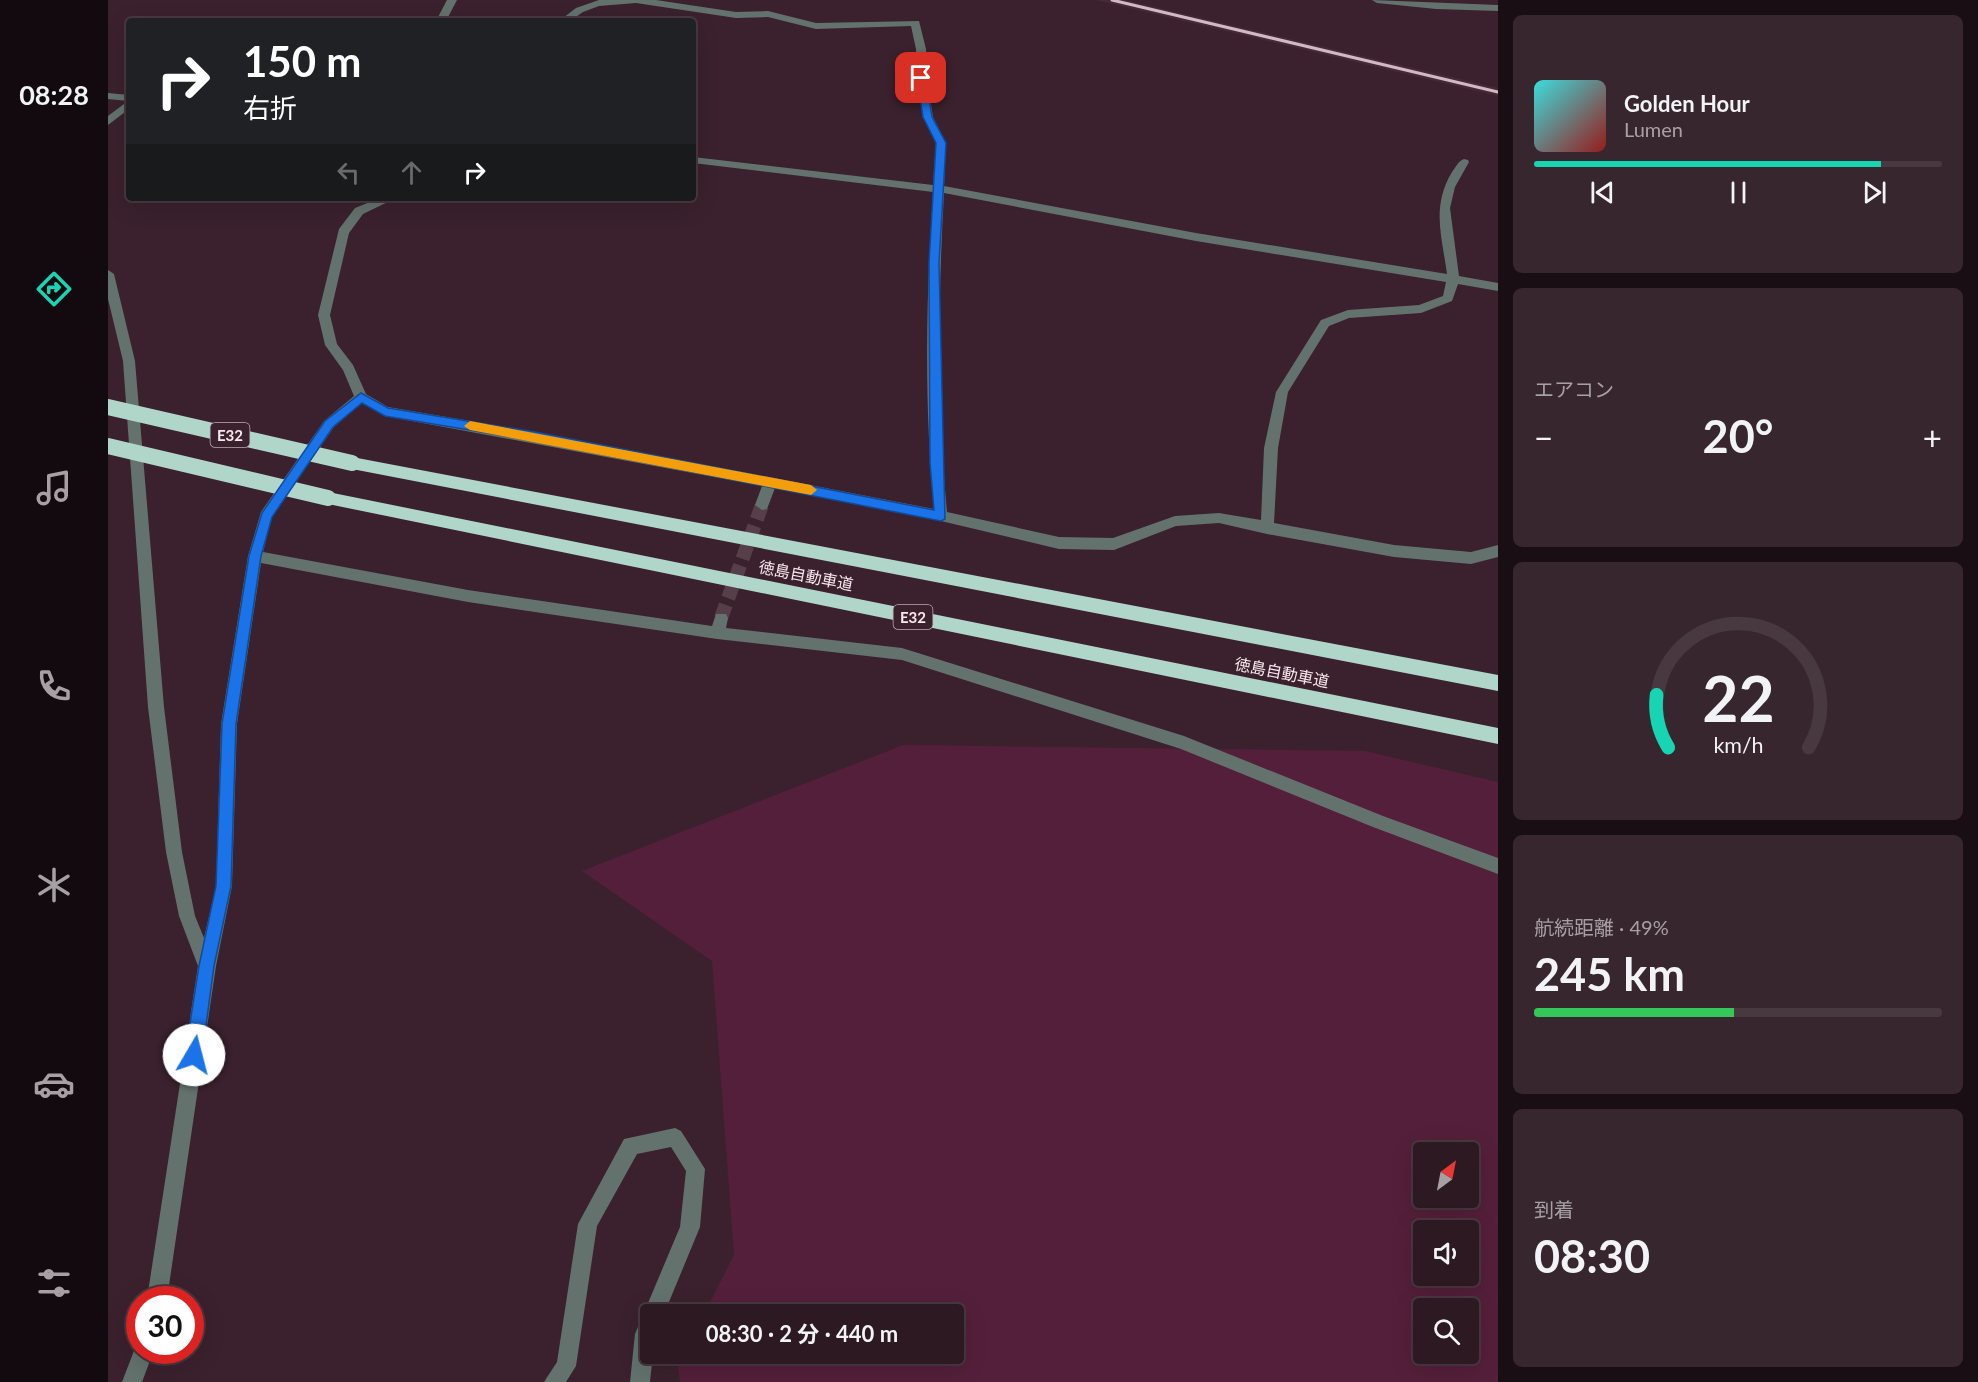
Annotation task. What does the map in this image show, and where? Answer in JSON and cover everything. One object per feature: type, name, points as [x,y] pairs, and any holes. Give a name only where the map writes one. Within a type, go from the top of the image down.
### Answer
[{"type":"highway","name":"徳島自動車道","points":[[108,407],[352,463],[1498,683]]},
{"type":"highway","name":"徳島自動車道","points":[[108,446],[328,498],[1498,736]]},
{"type":"street","points":[[443,18],[452,0]]},
{"type":"street","points":[[567,18],[575,10],[605,0],[636,0],[717,13],[768,14],[816,26],[915,23],[921,49],[921,78],[927,117],[941,143],[934,263],[936,463],[941,516]]},
{"type":"street","points":[[1377,0],[1436,6],[1498,8]]},
{"type":"street","points":[[108,96],[126,98]]},
{"type":"street","points":[[108,122],[126,107]]},
{"type":"street","points":[[696,160],[970,193],[1196,237],[1498,286]]},
{"type":"street","points":[[1267,529],[1271,448],[1282,392],[1325,323],[1348,314],[1421,309],[1448,297],[1453,279],[1444,208],[1449,187],[1464,162]]},
{"type":"street","points":[[383,201],[359,211],[343,232],[324,315],[331,345],[349,368],[361,397],[385,411],[770,482],[941,516],[1059,543],[1114,544],[1175,521],[1219,518],[1267,529],[1394,551],[1471,558],[1498,551]]},
{"type":"street","points":[[108,274],[129,361],[156,707],[174,852],[187,916],[207,966]]},
{"type":"street","points":[[159,1286],[207,966],[224,886],[229,724],[255,556],[266,516],[329,424],[361,397]]},
{"type":"street","points":[[762,505],[770,482]]},
{"type":"street","points":[[255,556],[468,596],[719,626],[902,654],[1184,743],[1379,822],[1498,866]]},
{"type":"street","points":[[554,1382],[566,1366],[588,1224],[631,1146],[675,1137],[696,1169],[690,1227],[658,1304]]},
{"type":"street","points":[[132,1382],[139,1364]]},
{"type":"street","points":[[640,1382],[642,1364]]},
{"type":"shaded area","points":[[1096,0],[1125,0],[1498,88],[1498,96]]},
{"type":"shaded area","points":[[903,745],[1365,751],[1498,782],[1498,1382],[680,1382],[680,1364],[964,1364],[964,1304],[709,1304],[734,1255],[712,961],[582,871]]},
{"type":"tunnel","points":[[721,618],[762,505]]},
{"type":"railway","points":[[1112,0],[1498,92]]},
{"type":"slow traffic","points":[[470,426],[811,490]]},
{"type":"route","points":[[194,1055],[207,966],[224,886],[229,724],[255,556],[266,516],[329,424],[361,397],[385,411],[535,437],[941,516],[936,463],[934,263],[941,143],[927,117],[921,78]]}]
